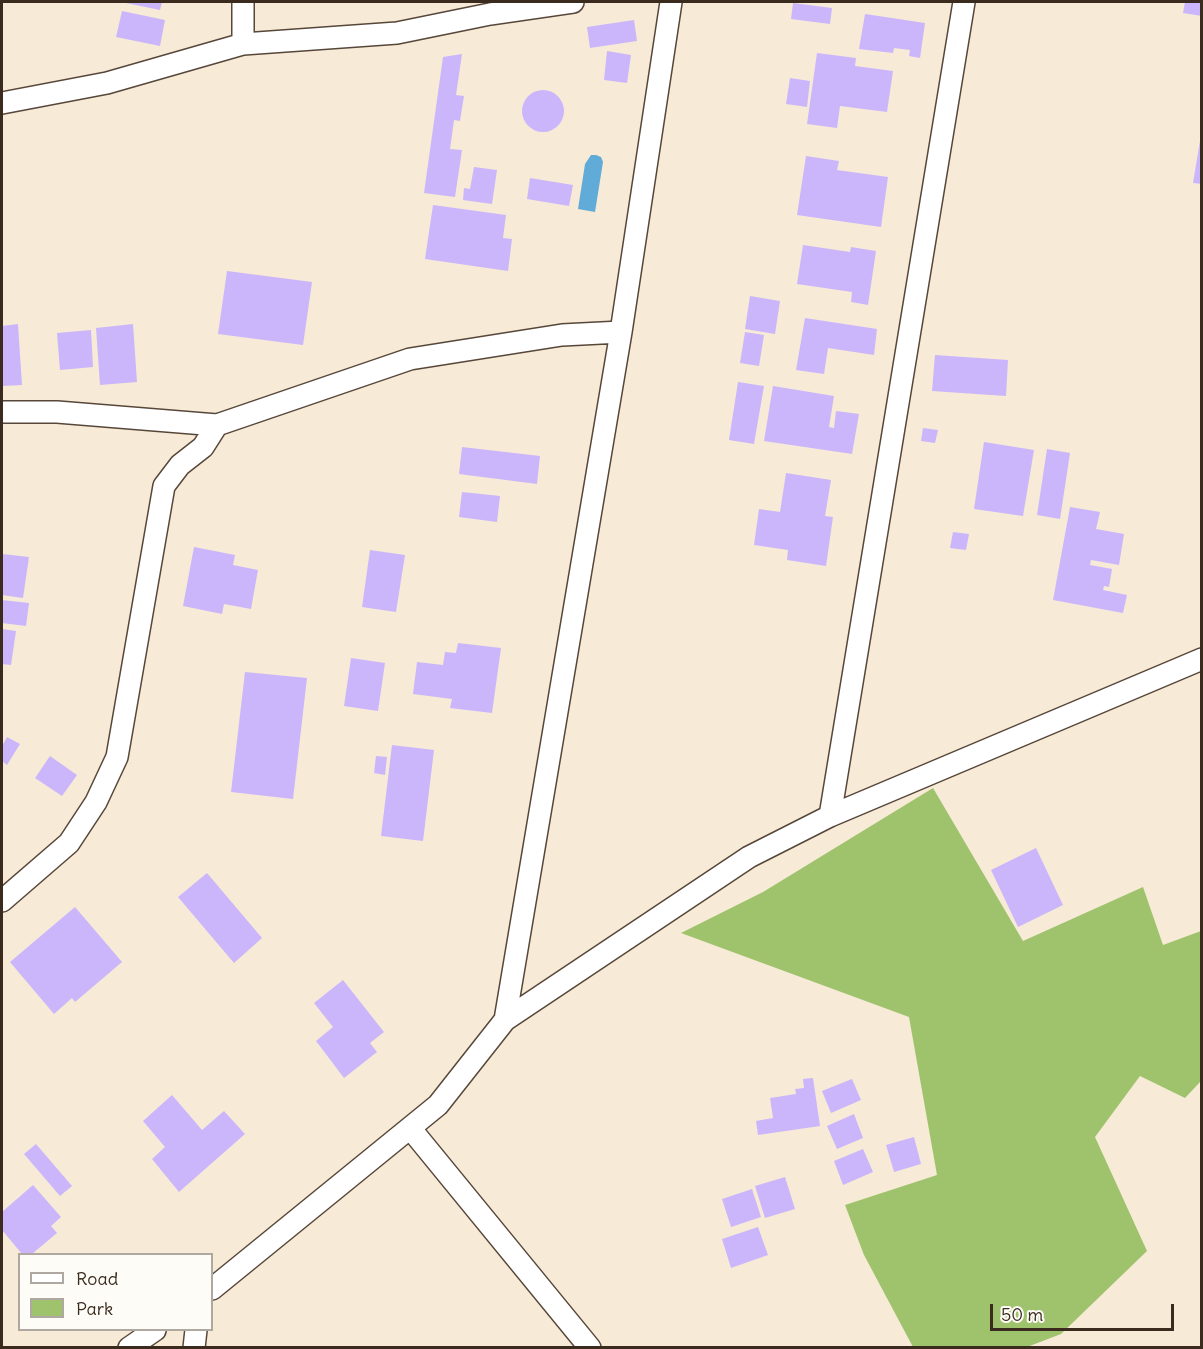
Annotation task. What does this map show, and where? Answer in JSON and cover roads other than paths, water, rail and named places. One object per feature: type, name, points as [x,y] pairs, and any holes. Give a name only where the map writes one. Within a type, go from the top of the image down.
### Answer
[{"type":"street","points":[[243,2],[243,44]]},
{"type":"street","points":[[2,103],[107,82],[243,44],[397,33],[490,14],[573,2]]},
{"type":"street","points":[[505,1020],[621,332],[671,2]]},
{"type":"street","points":[[830,816],[964,2]]},
{"type":"street","points":[[2,412],[57,412],[217,425],[410,359],[561,335],[621,332]]},
{"type":"street","points":[[2,901],[69,843],[96,802],[117,757],[164,486],[180,465],[203,447],[217,425]]},
{"type":"street","points":[[213,1288],[438,1105],[505,1020],[749,857],[830,816],[1202,659]]},
{"type":"street","points":[[410,1128],[590,1347]]},
{"type":"street","points":[[129,1347],[151,1331]]},
{"type":"street","points":[[194,1347],[196,1331]]},
{"type":"water","points":[[591,155],[601,157],[603,162],[595,212],[578,209],[585,164]]}]
